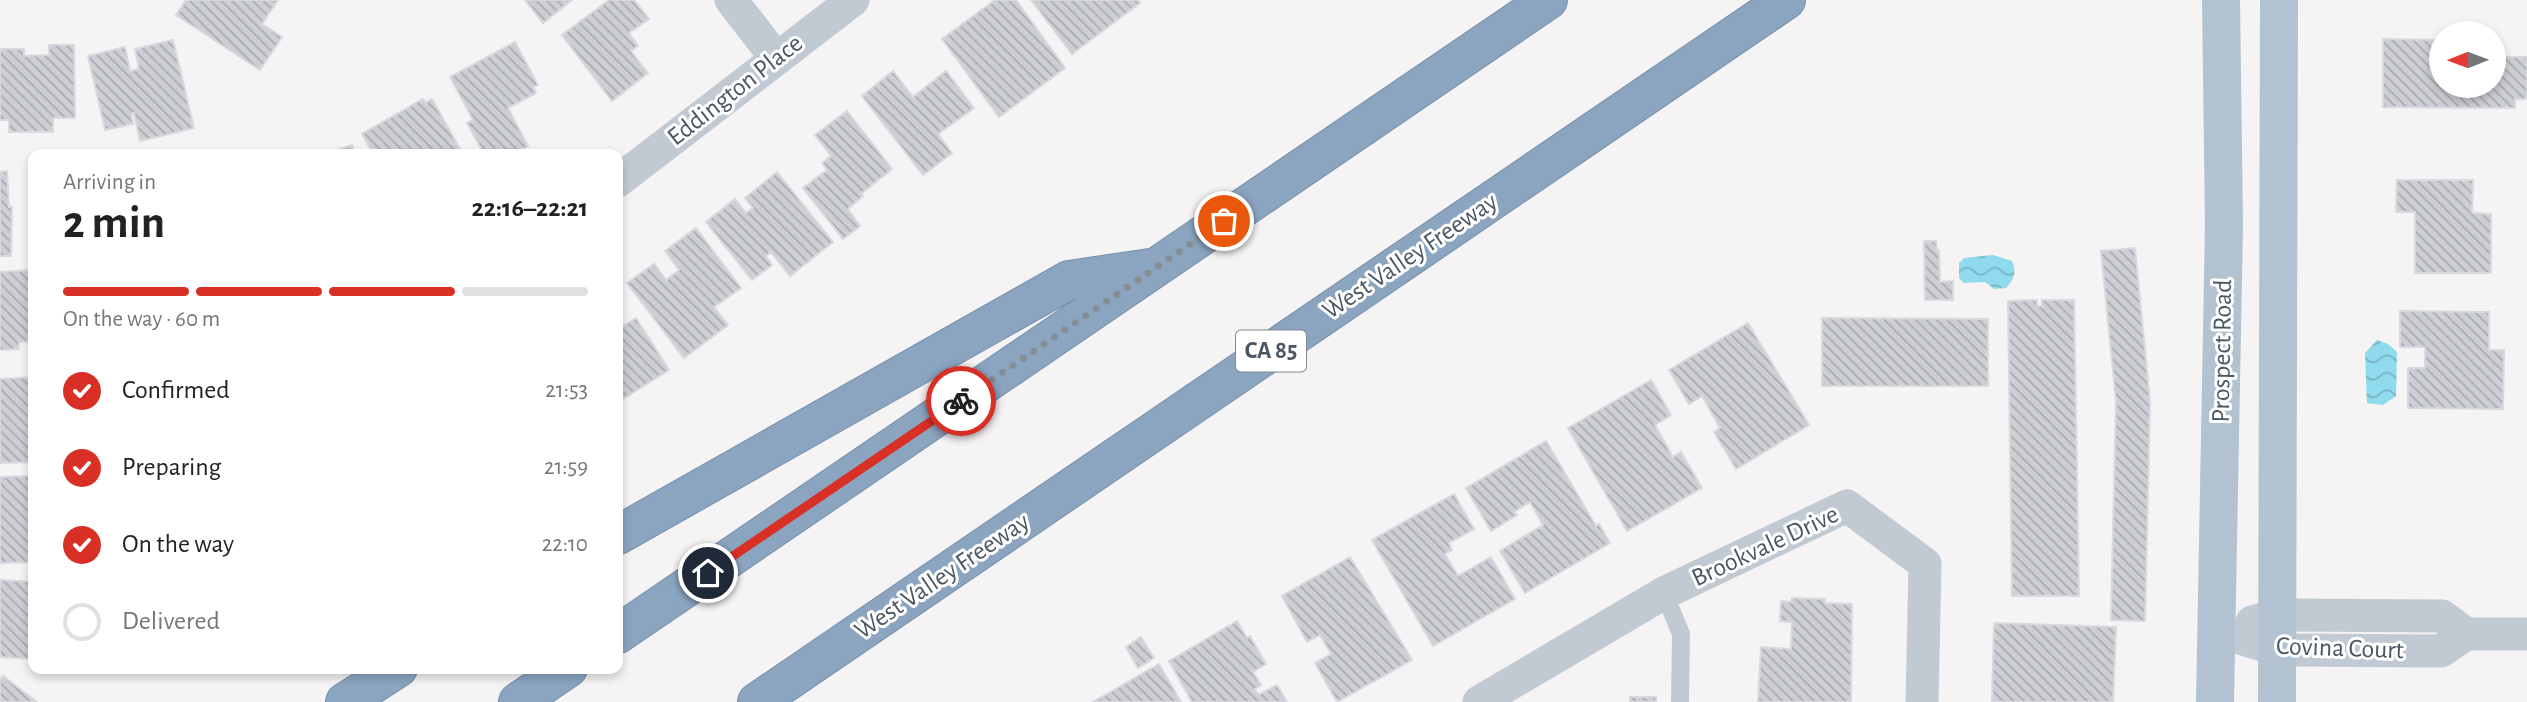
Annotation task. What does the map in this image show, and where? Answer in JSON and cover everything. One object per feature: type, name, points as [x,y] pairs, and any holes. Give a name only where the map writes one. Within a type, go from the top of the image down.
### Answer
[{"type":"highway","points":[[623,631],[1548,0]]},
{"type":"highway","name":"West Valley Freeway","points":[[757,702],[1786,0]]},
{"type":"highway","points":[[623,532],[1069,280],[1159,266]]},
{"type":"highway","points":[[345,702],[389,674]]},
{"type":"highway","points":[[518,702],[559,674]]},
{"type":"main road","name":"Prospect Road","points":[[2215,702],[2224,225],[2221,0]]},
{"type":"main road","points":[[2277,702],[2279,0]]},
{"type":"street","points":[[731,0],[776,58]]},
{"type":"street","name":"Eddington Place","points":[[623,177],[853,0]]},
{"type":"street","name":"Brookvale Drive","points":[[1479,702],[1664,593],[1847,506],[1925,564],[1922,702]]},
{"type":"street","name":"Covina Court","points":[[2217,631],[2278,633],[2441,651],[2466,635],[2527,634]]},
{"type":"lane","points":[[1664,593],[1681,634],[1680,702]]},
{"type":"water","points":[[1993,255],[2012,261],[2014,275],[2006,288],[1994,289],[1985,282],[1964,283],[1959,278],[1959,263],[1964,258]]},
{"type":"water","points":[[2377,340],[2388,344],[2397,352],[2396,396],[2383,405],[2367,403],[2365,353]]},
{"type":"building","points":[[186,0],[278,0],[262,24],[282,37],[260,70],[176,15]]},
{"type":"building","points":[[525,0],[572,0],[543,23]]},
{"type":"building","points":[[609,0],[634,0],[649,19],[629,33],[638,46],[631,51],[648,73],[612,101],[562,35]]},
{"type":"building","points":[[995,0],[1016,0],[1065,68],[999,117],[942,39]]},
{"type":"building","points":[[1031,0],[1138,0],[1140,3],[1072,54]]},
{"type":"building","points":[[2383,39],[2429,40],[2429,98],[2506,98],[2506,57],[2527,57],[2527,99],[2515,99],[2515,108],[2383,107]]},
{"type":"building","points":[[173,40],[194,128],[140,141],[134,113],[131,114],[133,124],[105,130],[88,56],[125,47],[130,71],[139,69],[135,49]]},
{"type":"building","points":[[515,42],[538,85],[533,87],[536,93],[508,108],[528,146],[523,149],[481,149],[467,123],[473,120],[450,77]]},
{"type":"building","points":[[49,45],[74,45],[75,118],[53,118],[53,132],[9,132],[9,120],[0,120],[0,49],[24,49],[24,56],[49,55]]},
{"type":"building","points":[[893,71],[913,97],[946,71],[974,108],[938,134],[952,153],[923,175],[862,96]]},
{"type":"building","points":[[423,99],[425,103],[432,99],[460,149],[370,149],[362,134]]},
{"type":"building","points":[[847,111],[892,169],[861,194],[863,196],[848,209],[860,226],[843,239],[803,188],[827,170],[822,163],[831,156],[815,135]]},
{"type":"building","points":[[7,171],[9,207],[12,207],[11,256],[0,256],[0,172]]},
{"type":"building","points":[[777,172],[833,242],[790,276],[771,252],[766,256],[772,265],[752,280],[706,222],[735,199],[746,213],[753,208],[745,198]]},
{"type":"building","points":[[2397,180],[2473,180],[2472,213],[2491,214],[2491,273],[2415,273],[2415,212],[2396,212]]},
{"type":"building","points":[[696,228],[741,288],[714,307],[728,325],[684,358],[627,283],[654,264],[666,280],[679,270],[665,251]]},
{"type":"building","points":[[1924,241],[1936,241],[1939,250],[1940,282],[1953,281],[1953,300],[1925,300]]},
{"type":"building","points":[[2135,248],[2150,401],[2145,621],[2111,620],[2116,402],[2101,251]]},
{"type":"building","points":[[28,270],[28,341],[19,342],[19,349],[0,350],[0,272]]},
{"type":"building","points":[[2037,300],[2037,306],[2042,306],[2042,300],[2074,300],[2079,596],[2012,596],[2008,301]]},
{"type":"building","points":[[2400,311],[2489,312],[2489,350],[2504,350],[2503,409],[2408,408],[2408,368],[2425,368],[2425,347],[2400,347]]},
{"type":"building","points":[[636,318],[669,370],[623,399],[623,326]]},
{"type":"building","points":[[1822,318],[1988,319],[1988,386],[1822,386]]},
{"type":"building","points":[[1748,323],[1809,425],[1736,469],[1714,432],[1720,428],[1702,396],[1689,404],[1669,370]]},
{"type":"building","points":[[28,377],[28,462],[0,463],[0,379]]},
{"type":"building","points":[[1651,380],[1671,415],[1655,425],[1673,457],[1681,452],[1702,488],[1627,531],[1568,428]]},
{"type":"building","points":[[1546,441],[1596,526],[1599,524],[1610,543],[1525,593],[1500,551],[1543,525],[1530,502],[1514,512],[1517,515],[1491,531],[1466,488]]},
{"type":"building","points":[[28,476],[28,562],[0,563],[0,477]]},
{"type":"building","points":[[1454,494],[1474,529],[1449,543],[1452,550],[1445,554],[1458,576],[1491,557],[1515,599],[1433,646],[1372,540]]},
{"type":"building","points":[[1350,557],[1412,660],[1337,702],[1315,663],[1331,654],[1320,635],[1307,642],[1282,596]]},
{"type":"building","points":[[0,580],[28,582],[28,659],[0,657]]},
{"type":"building","points":[[1792,598],[1825,599],[1825,603],[1852,604],[1851,702],[1758,702],[1761,647],[1791,649],[1792,622],[1780,621],[1781,601],[1791,602]]},
{"type":"building","points":[[1237,621],[1247,638],[1250,636],[1266,664],[1253,672],[1261,685],[1255,689],[1258,695],[1277,685],[1287,702],[1192,702],[1169,661]]},
{"type":"building","points":[[1994,623],[2116,627],[2113,702],[1992,702]]},
{"type":"building","points":[[1141,637],[1154,658],[1138,668],[1126,647]]},
{"type":"building","points":[[1159,664],[1181,702],[1093,702]]},
{"type":"building","points":[[3,676],[37,702],[0,702],[0,680]]},
{"type":"building","points":[[1630,697],[1656,697],[1656,702],[1630,702]]},
{"type":"way so far","points":[[961,401],[1224,221]]},
{"type":"route","points":[[708,573],[961,401]]}]
